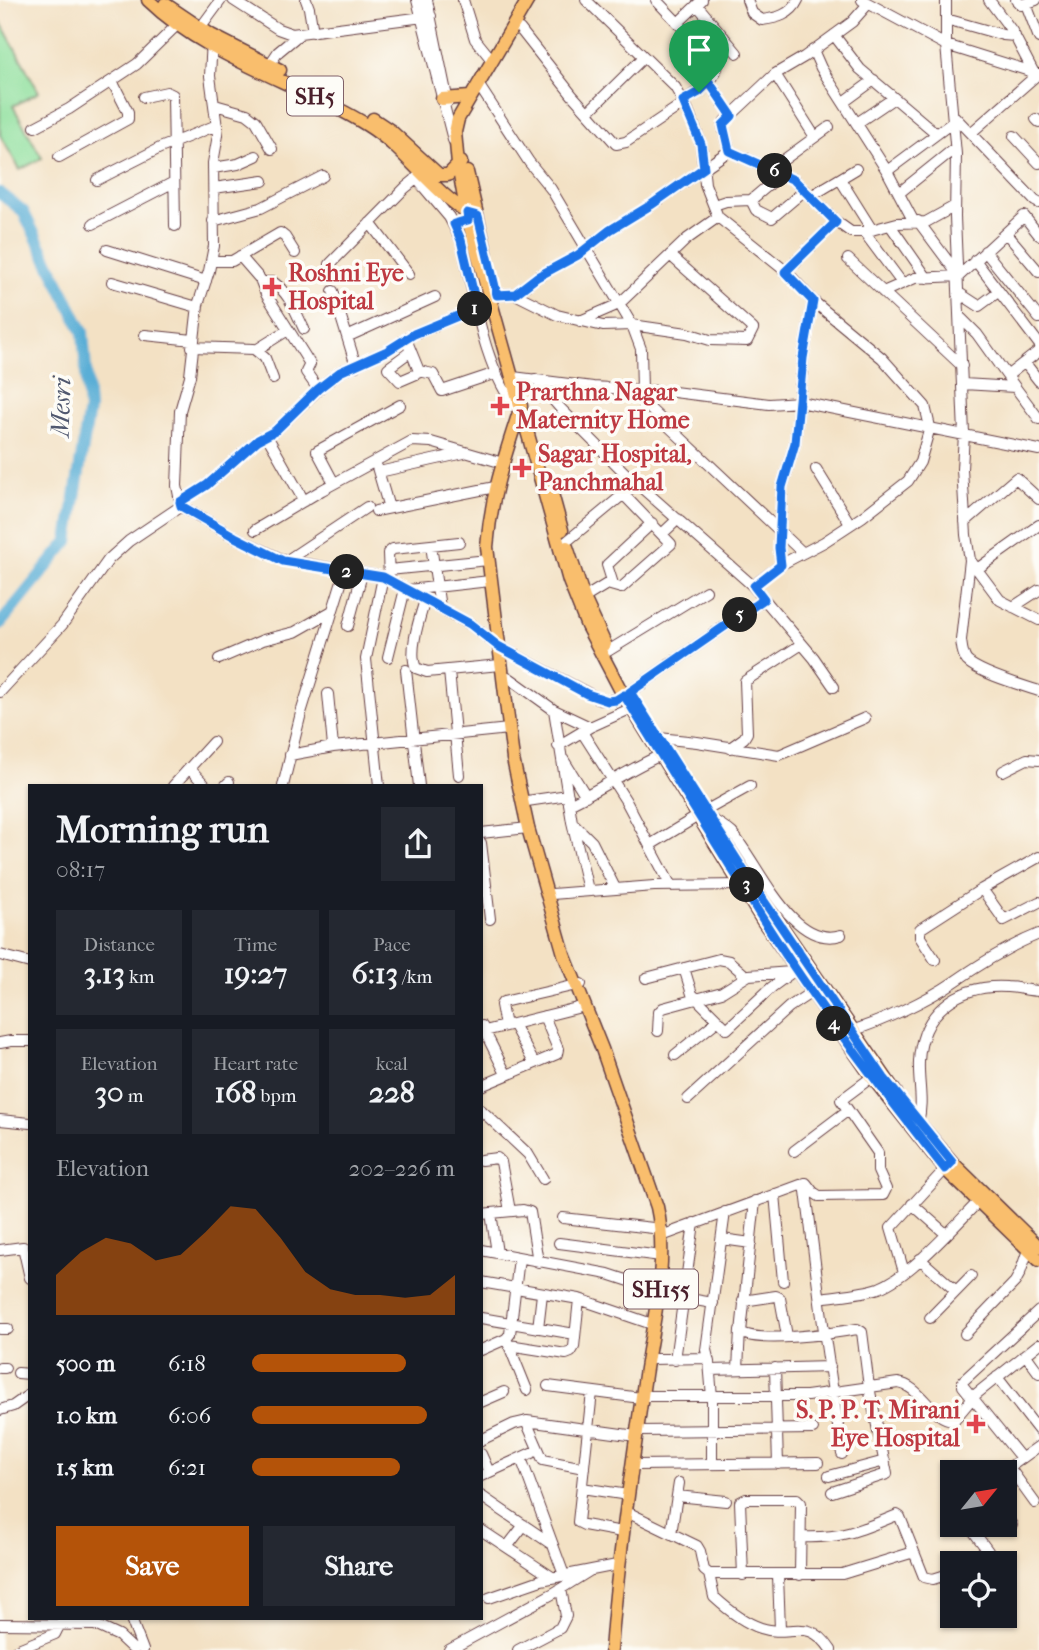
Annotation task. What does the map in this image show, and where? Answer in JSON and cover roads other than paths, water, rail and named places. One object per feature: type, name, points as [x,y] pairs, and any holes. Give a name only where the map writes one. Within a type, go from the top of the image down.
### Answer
[{"type":"main road","name":"SH5","points":[[148,0],[178,24],[267,68],[341,100],[391,131],[439,175],[448,175],[460,148]]},
{"type":"main road","name":"SH5","points":[[159,0],[197,32]]},
{"type":"main road","points":[[460,148],[463,129],[492,60],[529,1]]},
{"type":"main road","points":[[516,377],[471,216],[458,119],[470,97],[520,29],[529,1]]},
{"type":"main road","name":"SH5","points":[[267,68],[389,141],[420,176],[471,216]]},
{"type":"main road","points":[[445,99],[470,97]]},
{"type":"main road","points":[[471,216],[497,295],[524,411],[569,581],[587,626],[606,665],[659,738],[704,815],[716,843],[747,885],[773,914],[799,966]]},
{"type":"main road","points":[[524,411],[584,598],[632,708],[661,755],[733,855],[763,921],[851,1031],[948,1166]]},
{"type":"main road","name":"SH155","points":[[524,411],[495,486],[489,513],[488,560],[527,801],[558,923]]},
{"type":"main road","name":"SH155","points":[[524,411],[496,501],[493,521],[500,665],[513,759],[528,828],[564,944],[623,1091],[662,1209],[664,1231],[659,1292],[617,1565],[611,1650]]},
{"type":"main road","name":"SH155","points":[[579,984],[664,1231],[659,1292]]},
{"type":"main road","points":[[816,989],[872,1077],[948,1166],[1033,1248],[1039,1260]]},
{"type":"main road","name":"SH155","points":[[644,1397],[656,1308]]},
{"type":"main road","name":"SH155","points":[[617,1650],[639,1433]]},
{"type":"street","points":[[197,32],[221,0]]},
{"type":"street","points":[[233,0],[278,29],[292,34],[426,17]]},
{"type":"street","points":[[306,0],[313,32]]},
{"type":"street","points":[[417,0],[426,17],[451,135],[460,148]]},
{"type":"street","points":[[426,17],[427,0]]},
{"type":"street","points":[[463,0],[475,40],[492,60]]},
{"type":"street","points":[[586,0],[674,87],[684,102],[701,144],[705,184],[718,217],[882,358],[925,406],[930,427],[920,462],[908,481],[871,511],[781,565],[754,586]]},
{"type":"street","points":[[520,29],[587,112],[616,144],[620,144],[699,92],[719,67],[656,0]]},
{"type":"street","points":[[747,0],[751,13],[762,20],[779,18],[795,6],[798,0]]},
{"type":"street","points":[[946,0],[946,45],[955,148],[961,318],[964,434],[961,469],[970,560],[961,639],[966,660],[984,672],[1038,687]]},
{"type":"street","points":[[989,0],[1015,36],[1037,74]]},
{"type":"street","points":[[678,23],[700,2],[737,53]]},
{"type":"street","points":[[729,151],[723,125],[775,74],[852,22],[865,2],[946,45],[1037,74]]},
{"type":"street","points":[[1026,2],[1039,38]]},
{"type":"street","points":[[946,19],[1015,36]]},
{"type":"street","points":[[35,127],[69,109],[137,64],[178,24]]},
{"type":"street","points":[[267,68],[282,47],[302,33]]},
{"type":"street","points":[[834,35],[854,63],[937,134]]},
{"type":"street","points":[[708,53],[724,37]]},
{"type":"street","points":[[212,41],[210,76],[217,125],[213,168],[212,261],[197,307],[190,376],[178,424],[177,486],[181,504],[235,537],[286,561],[345,572],[387,576],[433,565],[488,560]]},
{"type":"street","points":[[813,50],[916,222],[959,276]]},
{"type":"street","points":[[587,112],[644,57]]},
{"type":"street","points":[[775,74],[815,137]]},
{"type":"street","points":[[972,132],[1037,74]]},
{"type":"street","points":[[844,102],[874,80]]},
{"type":"street","points":[[59,157],[128,119],[128,112],[112,81]]},
{"type":"street","points":[[709,82],[732,116]]},
{"type":"street","points":[[480,86],[522,153],[551,189],[632,325],[641,349],[642,390]]},
{"type":"street","points":[[144,97],[172,93],[175,226]]},
{"type":"street","points":[[857,123],[894,97]]},
{"type":"street","points":[[215,105],[247,114],[258,124],[260,132],[272,149]]},
{"type":"street","points":[[953,119],[972,132],[1039,203]]},
{"type":"street","points":[[887,171],[953,119]]},
{"type":"street","points":[[97,180],[174,141],[217,125]]},
{"type":"street","points":[[771,169],[829,127]]},
{"type":"street","points":[[1014,136],[1039,163]]},
{"type":"street","points":[[899,194],[955,148]]},
{"type":"street","points":[[515,294],[537,277],[578,255],[729,151]]},
{"type":"street","points":[[729,151],[794,180],[836,222],[851,232],[926,222],[955,206]]},
{"type":"street","points":[[213,168],[238,164],[256,156]]},
{"type":"street","points":[[751,200],[756,210],[772,218],[808,193],[856,169]]},
{"type":"street","points":[[714,205],[726,201],[751,200],[782,174]]},
{"type":"street","points":[[213,221],[261,208],[323,176]]},
{"type":"street","points":[[330,264],[420,176],[454,224],[461,240],[496,373],[509,399],[524,411]]},
{"type":"street","points":[[840,179],[868,231],[902,282]]},
{"type":"street","points":[[214,188],[263,181]]},
{"type":"street","points":[[93,224],[174,182]]},
{"type":"street","points":[[454,224],[471,216]]},
{"type":"street","points":[[883,292],[915,278],[959,276],[1024,216],[1039,235]]},
{"type":"street","points":[[580,321],[619,304],[687,239],[718,217]]},
{"type":"street","points":[[785,272],[836,222]]},
{"type":"street","points":[[370,223],[408,274]]},
{"type":"street","points":[[890,225],[927,278]]},
{"type":"street","points":[[212,261],[229,262],[279,233],[285,237],[295,253]]},
{"type":"street","points":[[1006,233],[1039,272]]},
{"type":"street","points":[[107,250],[206,281]]},
{"type":"street","points":[[985,251],[1039,318]]},
{"type":"street","points":[[497,295],[515,294],[546,310],[603,326],[632,325],[687,332],[710,340],[747,341],[753,328],[670,255]]},
{"type":"street","points":[[240,256],[262,282],[266,294],[310,364],[306,372],[318,389]]},
{"type":"street","points":[[848,259],[962,366]]},
{"type":"street","points":[[975,260],[1039,344]]},
{"type":"street","points":[[112,282],[197,307]]},
{"type":"street","points":[[262,282],[274,282],[283,290],[294,305],[304,329]]},
{"type":"street","points":[[333,291],[349,336],[356,366]]},
{"type":"street","points":[[959,293],[979,306],[998,292]]},
{"type":"street","points":[[349,336],[435,297]]},
{"type":"street","points":[[781,565],[782,487],[795,443],[803,358],[813,301]]},
{"type":"street","points":[[0,692],[62,625],[109,559],[129,541],[207,485],[258,440],[289,419],[318,389],[340,372],[477,308]]},
{"type":"street","points":[[961,318],[977,334],[1039,419]]},
{"type":"street","points":[[256,350],[288,330]]},
{"type":"street","points":[[145,335],[256,350],[265,358],[273,379]]},
{"type":"street","points":[[406,339],[421,372]]},
{"type":"street","points":[[411,351],[388,368],[400,381],[421,372],[433,373],[440,389],[445,392],[496,373]]},
{"type":"street","points":[[1007,376],[1039,351]]},
{"type":"street","points":[[1025,363],[1039,381]]},
{"type":"street","points":[[516,377],[769,404],[800,402],[1039,450]]},
{"type":"street","points":[[536,379],[636,483],[754,586],[834,687]]},
{"type":"street","points":[[963,384],[1015,387]]},
{"type":"street","points":[[629,389],[803,553]]},
{"type":"street","points":[[334,483],[317,451],[400,405]]},
{"type":"street","points":[[267,436],[304,501]]},
{"type":"street","points":[[255,530],[412,441],[431,442],[503,463]]},
{"type":"street","points":[[379,472],[466,452]]},
{"type":"street","points":[[376,460],[389,509]]},
{"type":"street","points":[[816,469],[850,524]]},
{"type":"street","points":[[965,522],[1016,478],[1039,499]]},
{"type":"street","points":[[566,542],[636,483]]},
{"type":"street","points":[[286,561],[371,509],[389,509],[495,486]]},
{"type":"street","points":[[584,598],[607,584],[621,588],[670,546],[670,542],[623,494]]},
{"type":"street","points":[[662,534],[678,519]]},
{"type":"street","points":[[613,584],[607,565],[652,523]]},
{"type":"street","points":[[978,569],[1039,525]]},
{"type":"street","points":[[379,784],[366,659],[387,576],[389,551],[459,542]]},
{"type":"street","points":[[431,545],[440,608]]},
{"type":"street","points":[[970,560],[1000,600],[1039,621]]},
{"type":"street","points":[[283,784],[345,572]]},
{"type":"street","points":[[348,626],[362,574]]},
{"type":"street","points":[[387,576],[406,590],[470,624],[501,648],[601,700],[616,700],[627,694],[764,599]]},
{"type":"street","points":[[406,590],[490,581]]},
{"type":"street","points":[[388,657],[406,590]]},
{"type":"street","points":[[1013,607],[1039,590]]},
{"type":"street","points":[[608,651],[706,591]]},
{"type":"street","points":[[425,600],[413,658],[419,670],[449,671],[500,665]]},
{"type":"street","points":[[219,659],[263,640],[295,632],[332,611]]},
{"type":"street","points":[[730,748],[747,733],[745,681],[802,644]]},
{"type":"street","points":[[406,670],[419,784]]},
{"type":"street","points":[[449,671],[458,775]]},
{"type":"street","points":[[508,677],[586,729],[671,886]]},
{"type":"street","points":[[328,694],[333,747]]},
{"type":"street","points":[[560,750],[586,729],[632,708]]},
{"type":"street","points":[[554,710],[572,822],[588,890]]},
{"type":"street","points":[[659,738],[767,754],[785,754],[865,718]]},
{"type":"street","points":[[290,755],[333,747],[509,729]]},
{"type":"street","points":[[175,784],[213,742]]},
{"type":"street","points":[[560,750],[586,796]]},
{"type":"street","points":[[527,801],[586,796],[630,769],[661,755]]},
{"type":"street","points":[[1003,771],[1027,759],[1039,760]]},
{"type":"street","points":[[190,769],[204,784]]},
{"type":"street","points":[[650,845],[750,786]]},
{"type":"street","points":[[704,815],[731,832],[789,915],[802,928],[822,937],[841,935]]},
{"type":"street","points":[[572,822],[592,842],[615,888]]},
{"type":"street","points":[[483,833],[528,828]]},
{"type":"street","points":[[935,960],[920,937],[920,929],[982,889],[1039,857]]},
{"type":"street","points":[[483,860],[490,919]]},
{"type":"street","points":[[552,894],[615,888],[747,885]]},
{"type":"street","points":[[982,889],[1004,920],[1039,902]]},
{"type":"street","points":[[851,1031],[868,1026],[925,999],[989,960],[1039,934]]},
{"type":"street","points":[[0,955],[28,962]]},
{"type":"street","points":[[646,978],[719,959],[725,959],[747,976]]},
{"type":"street","points":[[658,1031],[660,1010],[722,992],[747,976],[799,966]]},
{"type":"street","points":[[684,968],[696,999],[724,1029],[729,1028],[772,987],[799,966]]},
{"type":"street","points":[[534,1063],[509,1025],[501,1005],[503,1002],[579,984]]},
{"type":"street","points":[[918,1122],[922,1107],[919,1062],[922,1037],[940,1007],[960,996],[985,988],[1009,986],[1039,991]]},
{"type":"street","points":[[688,1099],[789,1007],[816,989]]},
{"type":"street","points":[[483,1030],[585,1006]]},
{"type":"street","points":[[483,1085],[558,1052],[544,1016]]},
{"type":"street","points":[[675,1055],[717,1021]]},
{"type":"street","points":[[483,1032],[506,1074]]},
{"type":"street","points":[[0,1043],[28,1041]]},
{"type":"street","points":[[805,1183],[820,1196],[881,1196],[885,1193],[885,1184],[877,1171],[878,1153],[842,1103],[843,1099],[872,1077]]},
{"type":"street","points":[[794,1151],[847,1111]]},
{"type":"street","points":[[483,1112],[528,1154],[543,1179]]},
{"type":"street","points":[[0,1121],[28,1123]]},
{"type":"street","points":[[483,1160],[497,1158],[501,1162],[510,1211]]},
{"type":"street","points":[[904,1272],[891,1228],[948,1166]]},
{"type":"street","points":[[563,1218],[664,1231],[805,1183]]},
{"type":"street","points":[[805,1183],[842,1454]]},
{"type":"street","points":[[775,1194],[783,1282]]},
{"type":"street","points":[[820,1298],[879,1288],[920,1259],[982,1198]]},
{"type":"street","points":[[738,1369],[755,1202]]},
{"type":"street","points":[[912,1204],[946,1234]]},
{"type":"street","points":[[497,1254],[486,1214],[523,1210],[530,1212],[538,1262]]},
{"type":"street","points":[[712,1465],[712,1396],[706,1350],[725,1212]]},
{"type":"street","points":[[675,1360],[694,1223]]},
{"type":"street","points":[[722,1239],[751,1243]]},
{"type":"street","points":[[559,1243],[661,1256]]},
{"type":"street","points":[[0,1250],[23,1247],[28,1269]]},
{"type":"street","points":[[965,1334],[1014,1282],[1033,1248]]},
{"type":"street","points":[[483,1250],[608,1274],[659,1292],[713,1303]]},
{"type":"street","points":[[519,1258],[507,1342],[527,1390]]},
{"type":"street","points":[[920,1259],[956,1291]]},
{"type":"street","points":[[930,1318],[971,1276]]},
{"type":"street","points":[[483,1282],[579,1299],[652,1324]]},
{"type":"street","points":[[538,1328],[542,1294]]},
{"type":"street","points":[[743,1301],[776,1296],[780,1298],[787,1336]]},
{"type":"street","points":[[483,1349],[507,1342],[566,1354],[573,1350],[579,1299]]},
{"type":"street","points":[[1021,1458],[963,1386],[965,1377],[1039,1311]]},
{"type":"street","points":[[483,1318],[575,1334]]},
{"type":"street","points":[[740,1329],[746,1336],[825,1335],[861,1330],[869,1387],[887,1472],[885,1476],[832,1492]]},
{"type":"street","points":[[548,1386],[644,1397],[807,1396],[904,1384],[950,1420],[958,1418],[973,1398],[1039,1344]]},
{"type":"street","points":[[1025,1354],[1039,1373]]},
{"type":"street","points":[[651,1359],[708,1358]]},
{"type":"street","points":[[710,1370],[830,1367]]},
{"type":"street","points":[[775,1368],[778,1464]]},
{"type":"street","points":[[18,1373],[28,1374]]},
{"type":"street","points":[[997,1377],[1039,1431]]},
{"type":"street","points":[[483,1401],[504,1392]]},
{"type":"street","points":[[593,1392],[577,1519],[579,1524],[622,1532]]},
{"type":"street","points":[[0,1410],[13,1406],[28,1395]]},
{"type":"street","points":[[526,1421],[546,1462],[584,1468]]},
{"type":"street","points":[[483,1439],[526,1421],[589,1430],[639,1433],[814,1429]]},
{"type":"street","points":[[1017,1461],[1038,1449]]},
{"type":"street","points":[[485,1474],[538,1450]]},
{"type":"street","points":[[521,1458],[564,1575]]},
{"type":"street","points":[[829,1476],[885,1461]]},
{"type":"street","points":[[636,1465],[818,1463]]},
{"type":"street","points":[[1017,1482],[1035,1503]]},
{"type":"street","points":[[671,1534],[679,1483]]},
{"type":"street","points":[[582,1488],[628,1495]]},
{"type":"street","points":[[677,1496],[726,1501]]},
{"type":"street","points":[[483,1497],[551,1544]]},
{"type":"street","points":[[743,1575],[740,1506],[743,1500],[799,1499],[800,1575]]},
{"type":"street","points":[[631,1514],[699,1548],[704,1570],[709,1574],[842,1574],[914,1552]]},
{"type":"street","points":[[801,1537],[826,1538],[844,1535],[897,1515],[925,1577],[933,1579],[940,1577]]},
{"type":"street","points":[[508,1547],[524,1525]]},
{"type":"street","points":[[483,1531],[552,1577]]},
{"type":"street","points":[[489,1598],[552,1577],[617,1565]]},
{"type":"street","points":[[449,1650],[591,1570]]},
{"type":"street","points":[[709,1574],[712,1594],[759,1628],[795,1629],[816,1633],[831,1650]]},
{"type":"street","points":[[778,1575],[780,1629]]},
{"type":"street","points":[[523,1649],[560,1628],[566,1616],[561,1589]]},
{"type":"street","points":[[131,1620],[143,1650]]},
{"type":"street","points":[[0,1624],[95,1625],[106,1628],[134,1650]]},
{"type":"street","points":[[16,1650],[57,1633],[60,1624]]},
{"type":"waterway","name":"Mesri","points":[[0,193],[23,211],[83,332],[89,409],[68,541],[0,624]]},
{"type":"place","name":"Roshni Eye Hospital","points":[[272,287]]},
{"type":"place","name":"Prarthna Nagar Maternity Home","points":[[500,406]]},
{"type":"place","name":"Sagar Hospital, Panchmahal","points":[[522,468]]},
{"type":"place","name":"S. P. P. T. Mirani Eye Hospital","points":[[976,1424]]}]
